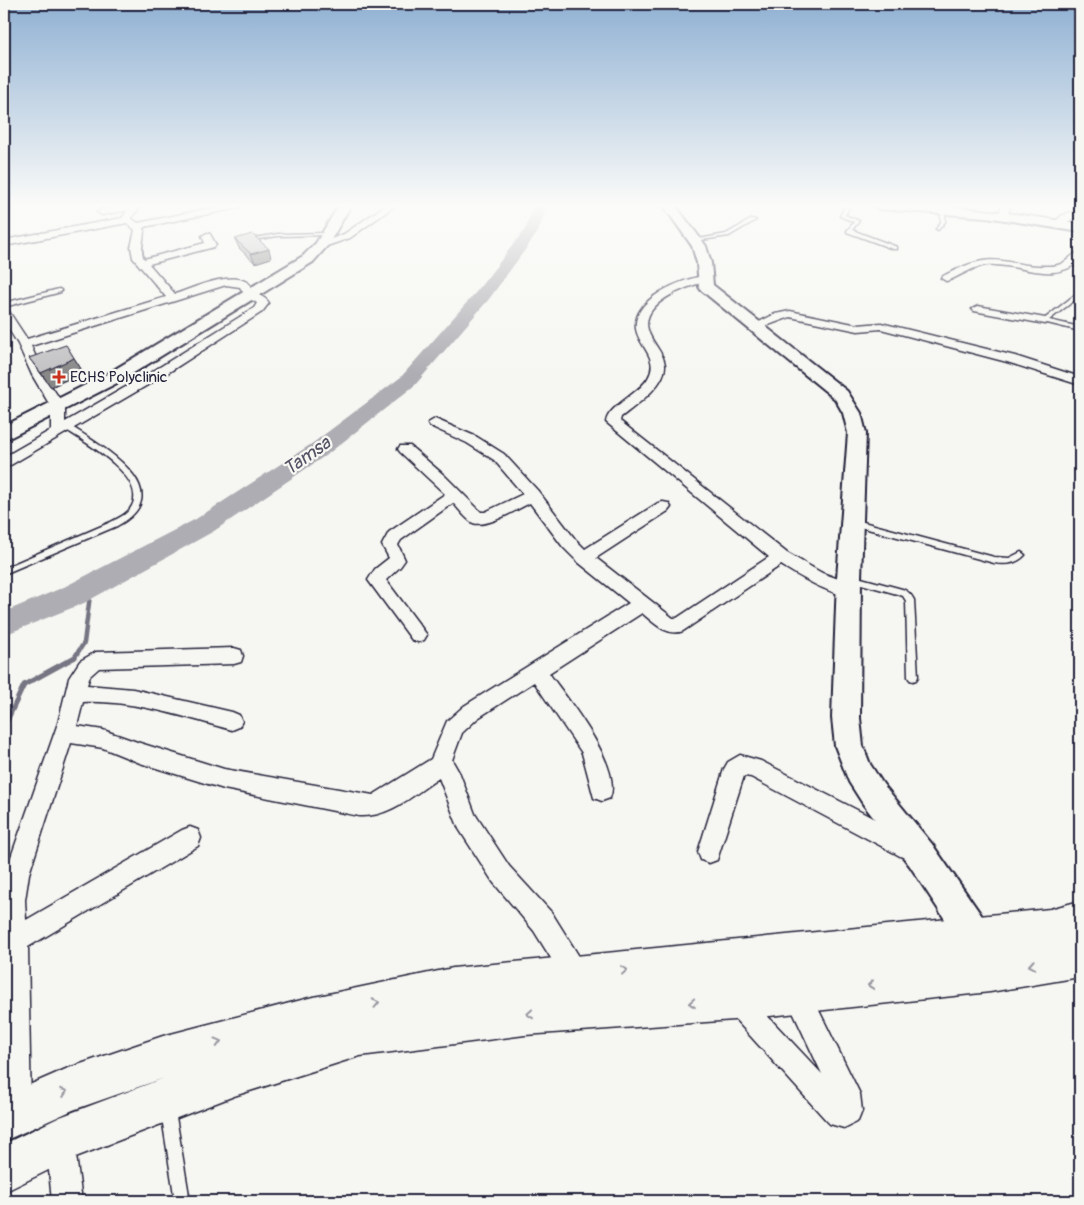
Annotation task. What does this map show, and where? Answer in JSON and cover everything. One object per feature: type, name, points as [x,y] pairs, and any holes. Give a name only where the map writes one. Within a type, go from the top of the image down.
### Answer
[{"type":"highway","points":[[10,1116],[55,1096],[160,1057],[373,1003],[453,988],[1050,928],[1080,920]]},
{"type":"highway","points":[[4,1168],[60,1140],[234,1074],[360,1035],[525,1014],[734,1000],[996,971],[1080,957]]},
{"type":"street","points":[[144,261],[141,262],[173,298]]},
{"type":"street","points":[[4,433],[113,378],[304,261]]},
{"type":"street","points":[[703,261],[706,287],[841,395],[849,403],[854,413],[857,433],[849,584],[846,718],[849,746],[859,772],[873,794],[921,855],[976,935],[996,971]]},
{"type":"street","points":[[946,278],[987,262],[1026,268],[1055,269],[1070,263]]},
{"type":"street","points":[[704,279],[688,281],[678,285],[660,299],[642,318],[642,330],[659,364],[659,368],[650,385],[616,414],[613,419],[614,422],[781,557],[811,576],[849,584]]},
{"type":"street","points":[[4,463],[171,365],[258,310],[263,303],[260,299],[250,295],[247,287],[234,282],[220,284],[24,344]]},
{"type":"street","points":[[978,309],[1045,322]]},
{"type":"street","points":[[4,312],[24,344],[38,375],[58,406],[62,430]]},
{"type":"street","points":[[755,327],[779,316],[790,314],[858,328],[881,326],[998,356],[1080,382]]},
{"type":"street","points":[[436,423],[472,440],[499,457],[533,495],[569,543],[584,558],[641,605],[668,624],[677,626],[781,557]]},
{"type":"street","points":[[405,449],[440,480],[472,515],[481,519],[533,495]]},
{"type":"street","points":[[418,635],[377,580],[382,571],[397,560],[390,545],[394,536],[454,495]]},
{"type":"street","points":[[584,558],[662,506]]},
{"type":"street","points":[[64,734],[103,739],[140,753],[224,778],[366,806],[382,802],[434,770],[441,761],[458,722],[471,712],[641,605]]},
{"type":"street","points":[[10,1116],[15,940],[12,900],[17,874],[64,734],[78,678],[83,670],[96,660],[234,656]]},
{"type":"street","points":[[537,671],[590,748],[602,791]]},
{"type":"street","points":[[75,694],[96,692],[164,703],[232,721]]},
{"type":"street","points":[[441,761],[450,776],[466,821],[501,874],[543,922],[576,975]]},
{"type":"street","points":[[710,852],[735,769],[740,765],[754,768],[921,855]]},
{"type":"street","points":[[15,940],[190,838]]},
{"type":"street","points":[[734,1000],[836,1110],[840,1114],[844,1114],[848,1111],[846,1094],[797,993]]},
{"type":"street","points":[[60,1140],[67,1201]]},
{"type":"lane","points":[[1070,263],[1080,267]]},
{"type":"lane","points":[[1045,322],[1078,295],[1080,290]]},
{"type":"lane","points":[[4,305],[59,291]]},
{"type":"lane","points":[[1045,322],[1080,329]]},
{"type":"lane","points":[[4,571],[111,525],[135,508],[138,494],[136,487],[122,467],[62,430]]},
{"type":"lane","points":[[852,522],[994,560],[1014,561],[1021,555]]},
{"type":"lane","points":[[849,584],[899,591],[906,594],[910,600],[913,677]]},
{"type":"lane","points":[[167,1101],[183,1201]]},
{"type":"building","points":[[66,345],[74,358],[41,373],[29,358]]},
{"type":"waterway","name":"Tamsa","points":[[4,624],[74,595],[205,525],[321,448],[408,381],[483,295],[509,261]]},
{"type":"waterway","points":[[74,657],[84,643],[91,587]]},
{"type":"waterway","points":[[4,727],[24,685],[74,657]]},
{"type":"place","name":"ECHS Polyclinic","points":[[59,377]]}]
